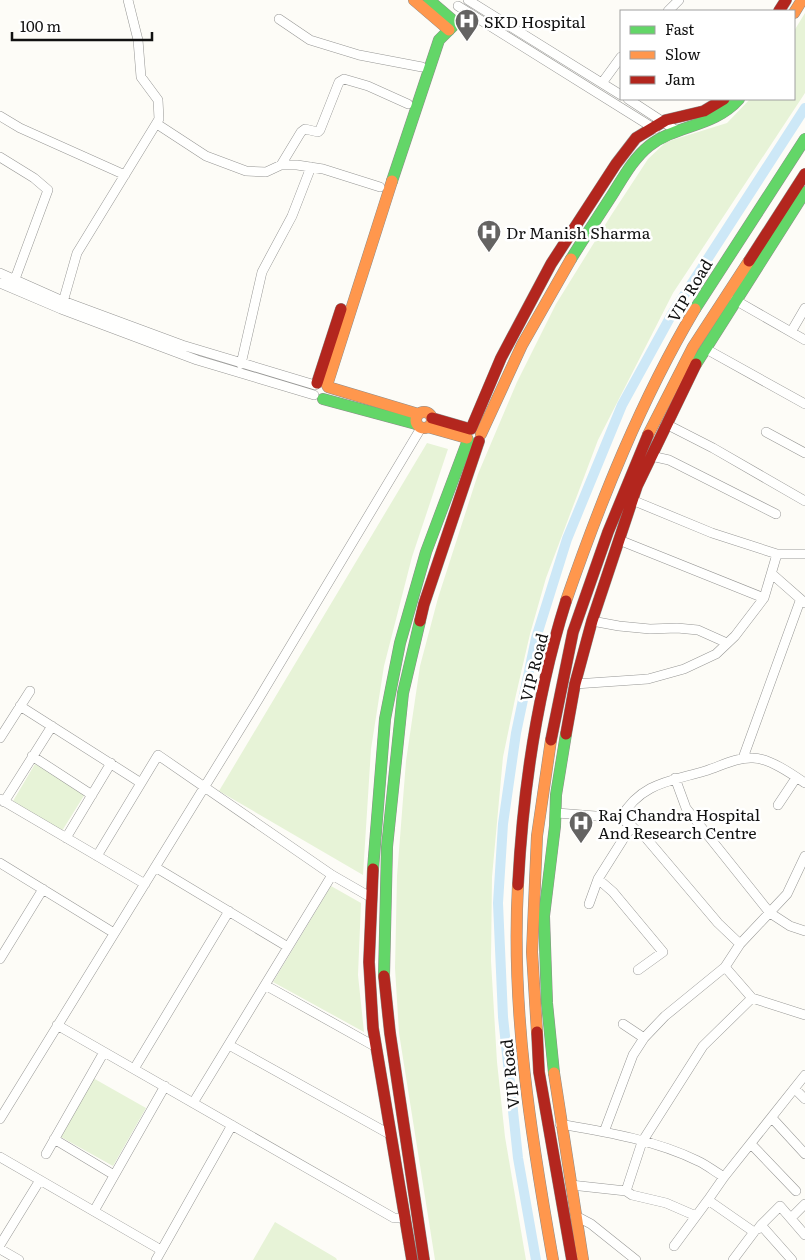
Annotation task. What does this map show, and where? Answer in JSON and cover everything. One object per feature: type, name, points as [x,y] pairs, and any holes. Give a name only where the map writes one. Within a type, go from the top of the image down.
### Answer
[{"type":"street","points":[[62,305],[77,253],[159,120],[158,100],[141,77],[138,40],[128,0]]},
{"type":"street","points":[[414,0],[449,23]]},
{"type":"street","points":[[429,0],[449,23]]},
{"type":"street","points":[[669,10],[679,0]]},
{"type":"street","points":[[795,11],[802,0]]},
{"type":"street","points":[[321,389],[440,40],[449,23],[463,6],[473,1],[620,94]]},
{"type":"street","points":[[463,6],[666,136]]},
{"type":"street","points":[[279,18],[310,40],[359,55],[422,67]]},
{"type":"street","points":[[321,389],[380,187],[408,104],[432,36],[449,23]]},
{"type":"street","points":[[602,83],[620,58]]},
{"type":"street","points":[[559,69],[565,60]]},
{"type":"street","points":[[281,165],[301,132],[305,129],[318,132],[320,130],[339,82],[344,79],[368,86],[408,104]]},
{"type":"street","points":[[630,100],[676,131]]},
{"type":"street","points":[[412,1260],[373,1028],[369,962],[385,719],[400,643],[426,552],[473,435],[501,358],[551,264],[616,164],[636,138],[663,121],[704,110],[722,100]]},
{"type":"street","points":[[424,1260],[390,1033],[384,978],[387,847],[404,693],[424,604],[473,435],[568,261],[629,170],[648,146],[676,131],[708,121],[734,105],[738,100]]},
{"type":"street","points":[[0,116],[20,128],[125,175]]},
{"type":"street","points":[[157,124],[206,156],[246,171],[266,172],[281,165],[311,167],[380,187]]},
{"type":"street","name":"VIP Road","points":[[553,1260],[534,1152],[522,1043],[517,959],[518,881],[527,778],[543,684],[574,578],[620,458],[671,352],[724,262],[805,139]]},
{"type":"street","points":[[0,157],[34,178],[48,190],[15,279]]},
{"type":"street","points":[[241,364],[262,272],[292,216],[311,167]]},
{"type":"street","name":"VIP Road","points":[[572,1260],[539,1072],[532,952],[537,836],[553,723],[571,642],[608,532],[646,438],[693,346],[805,174]]},
{"type":"street","points":[[583,1260],[560,1124],[546,1001],[544,915],[556,814],[556,795],[575,684],[592,621],[632,500],[651,456],[691,373],[735,300],[805,192]]},
{"type":"street","points":[[0,273],[15,279],[62,305],[197,360],[321,389]]},
{"type":"street","points":[[0,284],[241,364],[423,422],[473,435]]},
{"type":"street","points":[[735,300],[805,340]]},
{"type":"street","points":[[791,332],[805,308]]},
{"type":"street","points":[[706,349],[805,404]]},
{"type":"street","points":[[0,1119],[258,700],[423,422]]},
{"type":"street","points":[[666,424],[713,448],[805,501]]},
{"type":"street","points":[[766,432],[805,453]]},
{"type":"street","points":[[651,456],[668,460],[776,514]]},
{"type":"street","points":[[632,500],[712,533],[777,554],[805,554]]},
{"type":"street","points":[[619,540],[764,598]]},
{"type":"street","points":[[575,684],[648,679],[684,669],[716,654],[764,598],[777,554]]},
{"type":"street","points":[[743,758],[803,602],[772,574]]},
{"type":"street","points":[[592,621],[650,629],[677,628],[698,630],[727,643]]},
{"type":"street","points":[[0,738],[30,691]]},
{"type":"street","points":[[20,706],[141,783]]},
{"type":"street","points":[[52,726],[2,800],[145,884]]},
{"type":"street","points":[[97,856],[158,755],[332,875],[372,898]]},
{"type":"street","points":[[32,756],[92,795]]},
{"type":"street","points":[[621,818],[634,799],[663,782],[743,758],[765,760],[805,783]]},
{"type":"street","points":[[66,838],[111,763]]},
{"type":"street","points":[[675,778],[686,808],[770,913],[790,926],[805,931]]},
{"type":"street","points":[[778,804],[796,778]]},
{"type":"street","points":[[556,814],[621,818],[646,838],[718,923],[740,944]]},
{"type":"street","points":[[589,904],[598,879],[627,833],[633,827]]},
{"type":"street","points":[[604,1132],[633,1054],[644,1038],[665,1016],[725,967],[740,944],[787,894],[805,856]]},
{"type":"street","points":[[0,863],[114,933]]},
{"type":"street","points":[[155,867],[288,947]]},
{"type":"street","points":[[193,1103],[332,875]]},
{"type":"street","points":[[598,879],[613,892],[663,952],[638,970]]},
{"type":"street","points":[[0,959],[43,889]]},
{"type":"street","points":[[134,1069],[229,911]]},
{"type":"street","points":[[725,967],[752,998],[805,1015]]},
{"type":"street","points":[[265,985],[376,1047]]},
{"type":"street","points":[[626,1191],[642,1142],[702,1046],[752,998]]},
{"type":"street","points":[[623,1024],[644,1038]]},
{"type":"street","points":[[57,1025],[394,1218],[405,1218]]},
{"type":"street","points":[[229,1045],[391,1136]]},
{"type":"street","points":[[46,1154],[104,1052]]},
{"type":"street","points":[[674,1246],[724,1177],[805,1075]]},
{"type":"street","points":[[94,1211],[164,1086]]},
{"type":"street","points":[[795,1089],[805,1099]]},
{"type":"street","points":[[772,1118],[805,1154]]},
{"type":"street","points":[[560,1124],[604,1132],[673,1150],[699,1161],[724,1177]]},
{"type":"street","points":[[156,1260],[232,1125]]},
{"type":"street","points":[[54,1139],[114,1175]]},
{"type":"street","points":[[751,1144],[796,1191]]},
{"type":"street","points":[[0,1157],[162,1250]]},
{"type":"street","points":[[19,1260],[0,1249],[40,1180]]},
{"type":"street","points":[[571,1186],[626,1191],[632,1195],[666,1203],[696,1216]]},
{"type":"street","points":[[708,1200],[754,1232]]},
{"type":"street","points":[[790,1218],[805,1204]]},
{"type":"street","points":[[733,1260],[754,1232],[780,1206],[805,1235]]},
{"type":"street","points":[[576,1216],[591,1224],[636,1260]]},
{"type":"street","points":[[761,1225],[792,1260]]},
{"type":"green space","points":[[805,13],[805,93],[673,293],[598,440],[546,578],[530,634],[515,699],[503,757],[492,877],[491,961],[497,1062],[505,1137],[526,1260],[435,1260],[399,1033],[395,968],[397,876],[406,761],[420,666],[438,598],[478,474],[517,382],[556,304],[610,217],[648,159],[666,142],[727,123],[749,100],[795,100],[795,29]]},
{"type":"green space","points":[[427,443],[448,449],[412,557],[384,666],[371,749],[363,875],[219,791]]},
{"type":"green space","points":[[35,764],[85,794],[62,831],[13,801]]},
{"type":"green space","points":[[331,886],[361,903],[358,975],[364,1032],[273,982]]},
{"type":"green space","points":[[93,1078],[146,1108],[113,1166],[61,1137]]},
{"type":"green space","points":[[275,1222],[336,1258],[337,1260],[253,1260]]},
{"type":"waterway","points":[[536,1260],[518,1158],[503,1017],[498,903],[503,824],[516,733],[536,638],[567,539],[622,405],[672,314],[805,108]]},
{"type":"traffic: fast","points":[[392,181],[439,40],[456,23],[429,0]]},
{"type":"traffic: fast","points":[[571,259],[634,162],[649,146],[671,133],[718,115],[738,100]]},
{"type":"traffic: fast","points":[[695,309],[805,139]]},
{"type":"traffic: fast","points":[[696,364],[805,192]]},
{"type":"traffic: fast","points":[[323,399],[416,424]]},
{"type":"traffic: fast","points":[[373,869],[385,719],[400,643],[426,552],[468,440]]},
{"type":"traffic: fast","points":[[384,976],[387,847],[403,693],[420,621]]},
{"type":"traffic: fast","points":[[554,1073],[547,1003],[544,916],[555,826],[556,795],[566,734]]},
{"type":"traffic: slow","points":[[414,0],[449,30]]},
{"type":"traffic: slow","points":[[795,11],[802,0]]},
{"type":"traffic: slow","points":[[327,385],[392,181]]},
{"type":"traffic: slow","points":[[481,434],[522,345],[571,259]]},
{"type":"traffic: slow","points":[[648,435],[693,347],[749,261]]},
{"type":"traffic: slow","points":[[566,601],[623,451],[657,379],[695,309]]},
{"type":"traffic: slow","points":[[328,387],[418,414]]},
{"type":"traffic: slow","points":[[421,412],[427,412],[432,417],[432,420],[430,426],[421,428],[416,423],[416,417],[421,412]]},
{"type":"traffic: slow","points":[[428,427],[467,438]]},
{"type":"traffic: slow","points":[[537,1032],[532,952],[537,836],[551,740]]},
{"type":"traffic: slow","points":[[518,885],[517,979],[520,1026],[530,1120],[553,1260]]},
{"type":"traffic: slow","points":[[554,1073],[583,1260]]},
{"type":"traffic: jam","points":[[780,10],[786,0]]},
{"type":"traffic: jam","points":[[471,429],[501,358],[551,264],[616,164],[636,138],[666,120],[704,111],[722,100]]},
{"type":"traffic: jam","points":[[749,261],[805,174]]},
{"type":"traffic: jam","points":[[317,383],[341,309]]},
{"type":"traffic: jam","points":[[566,734],[575,684],[592,621],[637,486],[696,364]]},
{"type":"traffic: jam","points":[[432,418],[470,429]]},
{"type":"traffic: jam","points":[[551,740],[573,632],[608,532],[648,435]]},
{"type":"traffic: jam","points":[[420,621],[479,441]]},
{"type":"traffic: jam","points":[[518,885],[520,849],[533,741],[547,671],[566,601]]},
{"type":"traffic: jam","points":[[373,869],[369,962],[373,1028],[412,1260]]},
{"type":"traffic: jam","points":[[384,976],[390,1033],[424,1260]]},
{"type":"traffic: jam","points":[[537,1032],[539,1072],[572,1260]]},
{"type":"place","name":"SKD Hospital","points":[[467,42]]},
{"type":"place","name":"Dr Manish Sharma","points":[[489,253]]},
{"type":"place","name":"Raj Chandra Hospital And Research Centre","points":[[581,844]]}]
